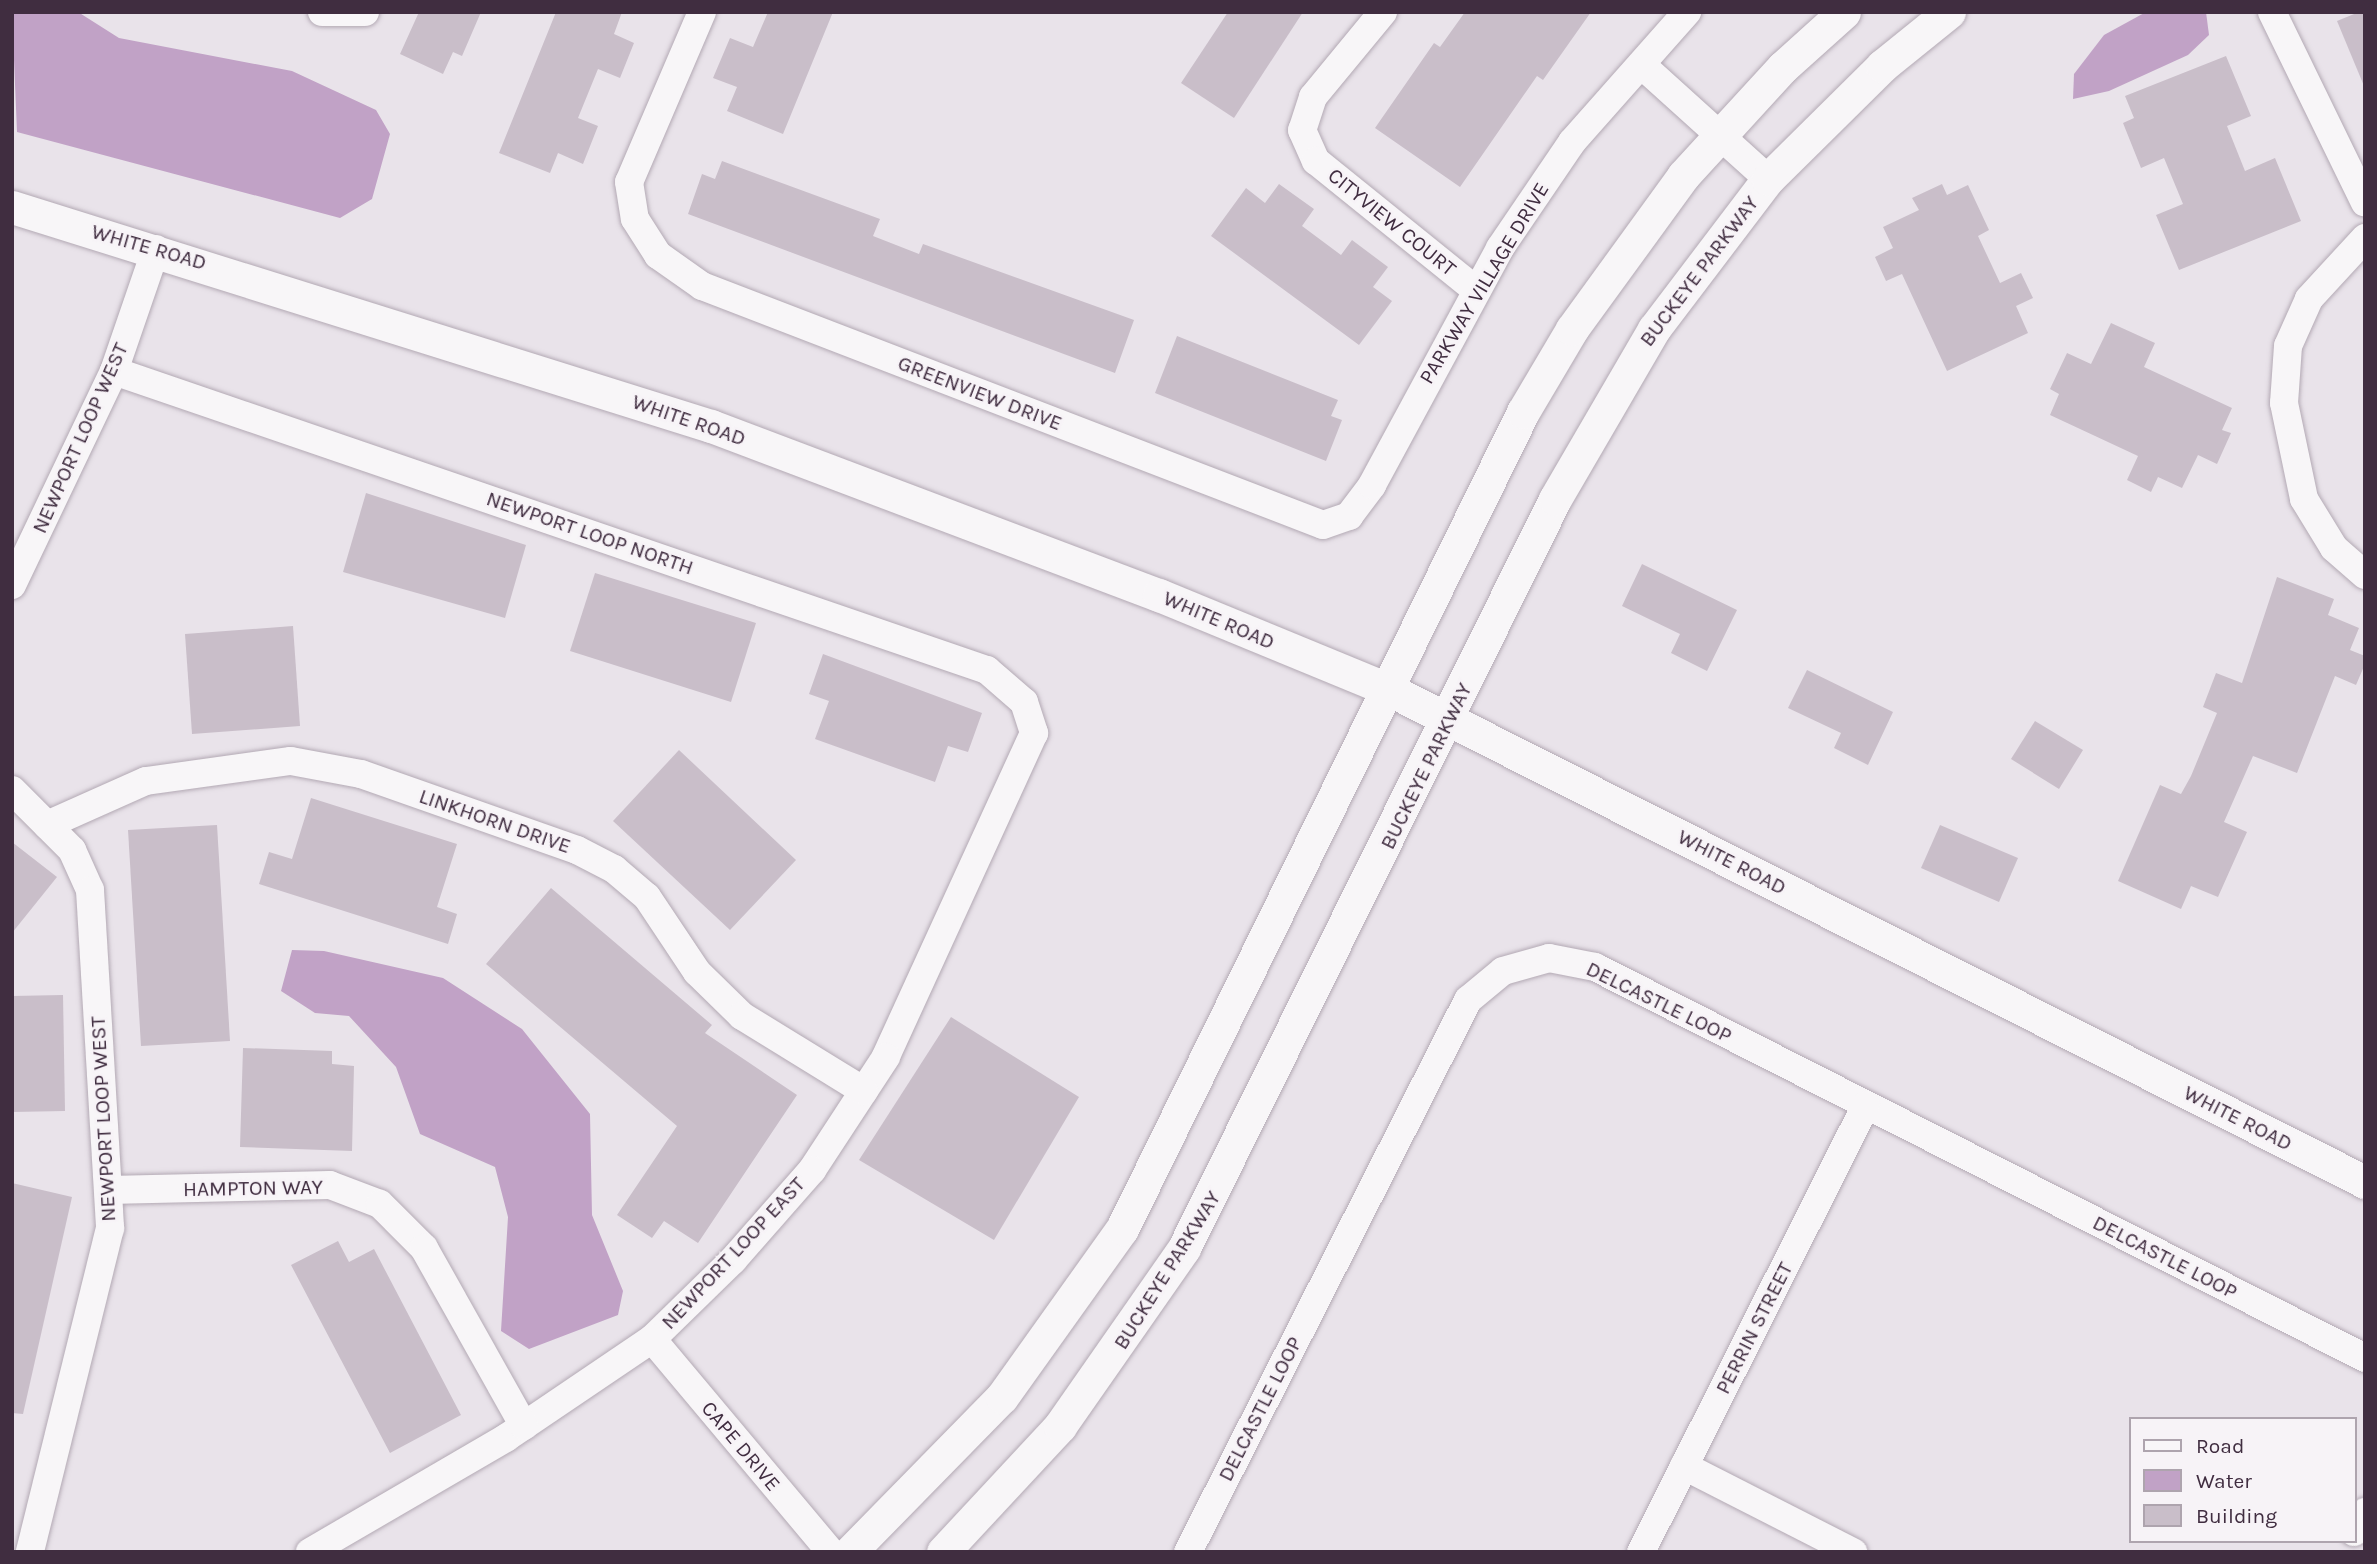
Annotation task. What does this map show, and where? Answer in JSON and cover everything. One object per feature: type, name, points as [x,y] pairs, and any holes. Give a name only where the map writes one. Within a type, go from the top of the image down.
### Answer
[{"type":"street","points":[[322,12],[365,12]]},
{"type":"street","name":"GREENVIEW DRIVE","points":[[702,12],[629,182],[635,219],[658,255],[702,286],[1323,525],[1349,516]]},
{"type":"street","name":"CITYVIEW COURT","points":[[1383,12],[1313,97],[1302,130],[1316,161],[1476,290]]},
{"type":"street","name":"PARKWAY VILLAGE DRIVE","points":[[1349,516],[1373,485],[1476,290],[1572,142],[1644,67],[1687,12]]},
{"type":"street","points":[[850,1552],[1002,1397],[1116,1239],[1392,691],[1523,412],[1572,328],[1625,250],[1720,133],[1844,12]]},
{"type":"street","name":"BUCKEYE PARKWAY","points":[[943,1552],[1060,1426],[1158,1290],[1222,1180],[1603,407],[1684,283],[1768,179],[1882,66],[1949,12]]},
{"type":"street","points":[[2273,12],[2365,203]]},
{"type":"street","points":[[1644,67],[1768,179]]},
{"type":"street","name":"WHITE ROAD","points":[[12,207],[710,426],[1159,595],[1392,691],[2365,1182]]},
{"type":"street","points":[[2365,238],[2309,299],[2288,345],[2284,403],[2304,499],[2334,548],[2365,575]]},
{"type":"street","name":"NEWPORT LOOP WEST","points":[[12,585],[114,371],[156,250]]},
{"type":"street","name":"NEWPORT LOOP NORTH","points":[[114,371],[988,670],[1024,702],[1034,733]]},
{"type":"street","name":"NEWPORT LOOP EAST","points":[[310,1552],[524,1426],[652,1339],[812,1170],[864,1091],[925,975],[1034,733]]},
{"type":"street","name":"LINKHORN DRIVE","points":[[47,825],[146,781],[291,761],[361,774],[577,850],[614,869],[647,897],[697,972],[742,1016],[864,1091]]},
{"type":"street","name":"NEWPORT LOOP WEST","points":[[12,790],[72,850],[90,890],[110,1228],[30,1552]]},
{"type":"street","name":"DELCASTLE LOOP","points":[[1188,1552],[1459,1017],[1503,971],[1549,958],[1595,967],[2365,1358]]},
{"type":"street","name":"PERRIN STREET","points":[[1642,1552],[1866,1105]]},
{"type":"street","name":"HAMPTON WAY","points":[[108,1190],[330,1185],[380,1205],[424,1248],[524,1426]]},
{"type":"street","name":"CAPE DRIVE","points":[[652,1339],[831,1552]]},
{"type":"street","points":[[1685,1466],[1853,1552]]},
{"type":"street","points":[[2356,1528],[2365,1512]]},
{"type":"water","points":[[12,12],[78,12],[119,38],[292,71],[376,110],[390,134],[372,199],[340,218],[17,132]]},
{"type":"water","points":[[2146,12],[2206,12],[2209,35],[2188,55],[2109,91],[2073,99],[2074,74],[2104,35]]},
{"type":"water","points":[[292,950],[324,951],[443,978],[522,1029],[590,1114],[592,1215],[623,1291],[618,1315],[529,1349],[501,1331],[508,1217],[495,1167],[420,1134],[396,1067],[349,1016],[315,1013],[281,991]]},
{"type":"building","points":[[419,12],[481,12],[462,56],[453,52],[443,74],[400,54]]},
{"type":"building","points":[[556,12],[622,12],[614,34],[634,43],[620,78],[598,69],[578,118],[598,126],[583,164],[558,153],[550,173],[499,153]]},
{"type":"building","points":[[768,12],[833,12],[783,134],[727,111],[737,87],[713,78],[730,38],[753,47]]},
{"type":"building","points":[[1228,12],[1303,12],[1234,118],[1181,83]]},
{"type":"building","points":[[1465,12],[1591,12],[1543,80],[1537,76],[1460,187],[1375,128],[1434,43],[1440,47]]},
{"type":"building","points":[[2365,12],[2364,86],[2337,21]]},
{"type":"building","points":[[2226,56],[2251,116],[2227,126],[2245,171],[2275,158],[2301,221],[2179,270],[2156,215],[2183,204],[2164,158],[2141,168],[2123,123],[2134,118],[2125,96]]},
{"type":"building","points":[[722,161],[880,219],[873,236],[919,254],[923,244],[1134,320],[1115,373],[688,214],[702,174],[715,179]]},
{"type":"building","points":[[1279,184],[1314,209],[1302,226],[1341,255],[1352,240],[1388,267],[1373,287],[1392,301],[1359,345],[1211,236],[1246,188],[1265,203]]},
{"type":"building","points":[[1942,184],[1947,195],[1968,185],[1989,230],[1978,236],[2000,283],[2021,273],[2033,298],[2016,306],[2028,333],[1947,371],[1902,274],[1886,281],[1875,257],[1893,248],[1883,227],[1919,210],[1912,198]]},
{"type":"building","points":[[2111,323],[2155,343],[2144,367],[2232,408],[2222,430],[2231,433],[2217,464],[2198,455],[2182,488],[2158,477],[2151,492],[2127,480],[2138,456],[2050,415],[2059,394],[2050,389],[2067,353],[2091,364]]},
{"type":"building","points":[[1177,336],[1338,400],[1331,416],[1342,420],[1326,461],[1155,393]]},
{"type":"building","points":[[366,493],[526,545],[505,618],[343,572]]},
{"type":"building","points":[[1642,564],[1737,610],[1707,671],[1671,653],[1680,634],[1622,606]]},
{"type":"building","points":[[595,573],[756,623],[731,702],[570,651]]},
{"type":"building","points":[[2277,577],[2334,599],[2328,615],[2359,628],[2350,650],[2365,656],[2365,664],[2356,685],[2335,676],[2297,773],[2253,756],[2224,822],[2247,832],[2218,897],[2191,886],[2181,909],[2118,881],[2160,785],[2181,794],[2191,776],[2217,713],[2203,707],[2216,673],[2242,683]]},
{"type":"building","points":[[293,626],[300,726],[192,734],[185,634]]},
{"type":"building","points":[[823,654],[982,713],[968,752],[948,746],[935,782],[815,739],[829,701],[809,694]]},
{"type":"building","points":[[1807,670],[1893,712],[1868,765],[1834,748],[1841,733],[1788,708]]},
{"type":"building","points":[[2035,721],[2083,750],[2059,789],[2011,759]]},
{"type":"building","points":[[679,750],[796,860],[730,930],[613,821]]},
{"type":"building","points":[[311,798],[457,844],[437,907],[457,914],[448,944],[259,884],[269,852],[292,859]]},
{"type":"building","points":[[217,825],[230,1041],[141,1046],[128,830]]},
{"type":"building","points":[[1940,825],[2018,858],[1999,902],[1921,868]]},
{"type":"building","points":[[12,842],[57,877],[12,933]]},
{"type":"building","points":[[551,888],[712,1025],[705,1033],[797,1095],[698,1243],[664,1221],[652,1238],[617,1215],[677,1126],[486,964]]},
{"type":"building","points":[[63,995],[65,1111],[12,1112],[12,996]]},
{"type":"building","points":[[951,1017],[1079,1097],[994,1240],[859,1160]]},
{"type":"building","points":[[243,1048],[332,1051],[332,1064],[354,1066],[352,1151],[240,1147]]},
{"type":"building","points":[[12,1183],[72,1197],[23,1414],[12,1413]]},
{"type":"building","points":[[338,1241],[349,1262],[374,1249],[461,1415],[390,1453],[291,1265]]}]
